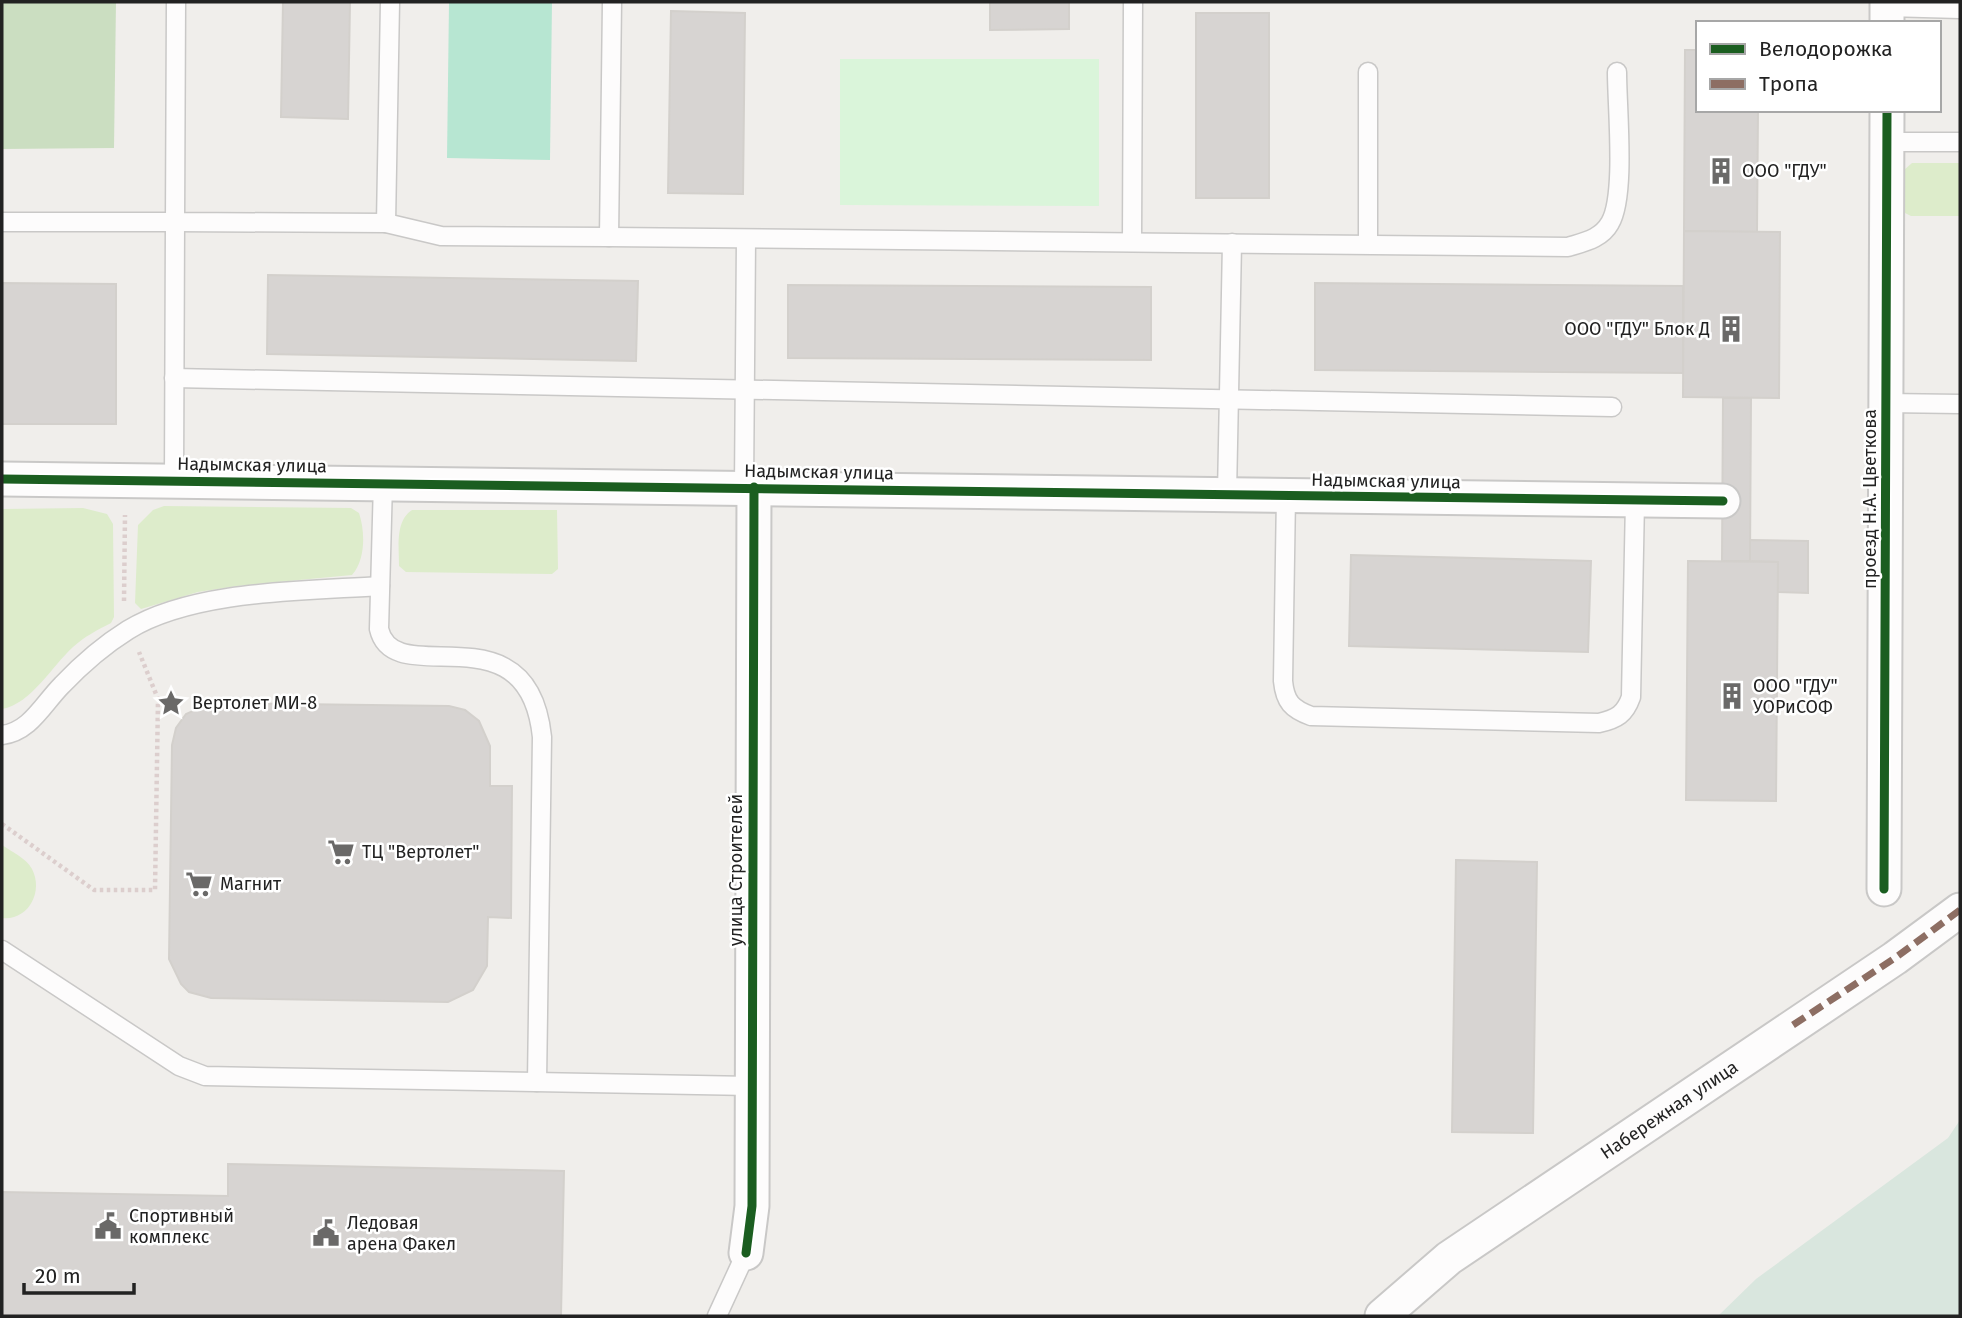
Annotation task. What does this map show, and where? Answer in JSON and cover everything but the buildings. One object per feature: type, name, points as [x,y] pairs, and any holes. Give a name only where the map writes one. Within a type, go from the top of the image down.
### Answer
[{"type":"street","name":"проезд Н.А. Цветкова","points":[[1884,889],[1887,126]]},
{"type":"street","name":"Надымская улица","points":[[2,479],[1723,501]]},
{"type":"street","name":"улица Строителей","points":[[746,1253],[752,1206],[749,487]]},
{"type":"street","name":"Набережная улица","points":[[1382,1316],[1449,1258],[1895,958],[1960,909]]},
{"type":"lane","points":[[174,480],[176,2]]},
{"type":"lane","points":[[386,223],[390,2]]},
{"type":"lane","points":[[609,237],[612,2]]},
{"type":"lane","points":[[1132,242],[1133,2]]},
{"type":"lane","points":[[1887,10],[1960,9]]},
{"type":"lane","points":[[1368,72],[1368,244]]},
{"type":"lane","points":[[2,222],[386,223],[441,236],[1568,247],[1594,239],[1609,225],[1618,203],[1617,72]]},
{"type":"lane","points":[[1887,126],[1960,142]]},
{"type":"lane","points":[[746,239],[745,389],[749,487]]},
{"type":"lane","points":[[1227,494],[1232,243]]},
{"type":"lane","points":[[174,378],[1612,407]]},
{"type":"lane","points":[[1886,403],[1960,404]]},
{"type":"lane","points":[[383,482],[379,629],[382,642],[394,652],[413,656],[464,656],[490,661],[517,676],[530,693],[539,712],[542,737],[537,1082]]},
{"type":"lane","points":[[1286,495],[1283,681],[1284,697],[1295,710],[1311,716],[1586,723],[1616,719],[1626,710],[1631,697],[1635,501]]},
{"type":"lane","points":[[2,734],[15,733],[30,723],[61,685],[98,652],[130,629],[169,613],[210,602],[265,593],[380,586]]},
{"type":"lane","points":[[2,950],[179,1066],[205,1076],[751,1086]]},
{"type":"lane","points":[[717,1316],[746,1253]]},
{"type":"path","points":[[2,824],[94,890],[155,890],[158,699],[130,629],[124,606],[125,480]]},
{"type":"green space","points":[[2,2],[116,2],[114,148],[2,149]]},
{"type":"green space","points":[[449,2],[552,2],[550,160],[447,158]]},
{"type":"green space","points":[[840,59],[1099,59],[1099,206],[840,205]]},
{"type":"green space","points":[[1912,163],[1960,163],[1960,216],[1911,216],[1903,212],[1904,170]]},
{"type":"green space","points":[[164,506],[351,508],[359,513],[361,520],[363,536],[360,561],[352,575],[198,592],[141,609],[135,603],[138,525],[153,510]]},
{"type":"green space","points":[[83,508],[107,514],[113,524],[114,617],[111,623],[73,647],[32,692],[13,706],[2,709],[2,509]]},
{"type":"green space","points":[[412,510],[557,510],[558,569],[552,574],[406,572],[399,566],[399,535],[403,521]]},
{"type":"green space","points":[[2,845],[26,862],[35,878],[35,895],[31,903],[26,910],[11,918],[2,918]]},
{"type":"shaded area","points":[[1960,1120],[1960,1316],[1718,1316],[1756,1279],[1948,1138]]},
{"type":"marked path","points":[[1793,1025],[1895,958],[1960,910]]},
{"type":"cycle path","points":[[1884,889],[1887,112]]},
{"type":"cycle path","points":[[2,479],[1723,501]]},
{"type":"cycle path","points":[[746,1253],[752,1206],[754,487]]},
{"type":"place","name":"ООО \"ГДУ\"","points":[[1721,171]]},
{"type":"place","name":"ООО \"ГДУ\" Блок Д","points":[[1731,329]]},
{"type":"place","name":"ООО \"ГДУ\" УОРиСОФ","points":[[1732,696]]},
{"type":"place","name":"Вертолет МИ-8","points":[[171,703]]},
{"type":"place","name":"ТЦ \"Вертолет\"","points":[[341,852]]},
{"type":"place","name":"Магнит","points":[[199,884]]},
{"type":"place","name":"Спортивный комплекс","points":[[108,1226]]},
{"type":"place","name":"Ледовая арена Факел","points":[[326,1233]]}]
